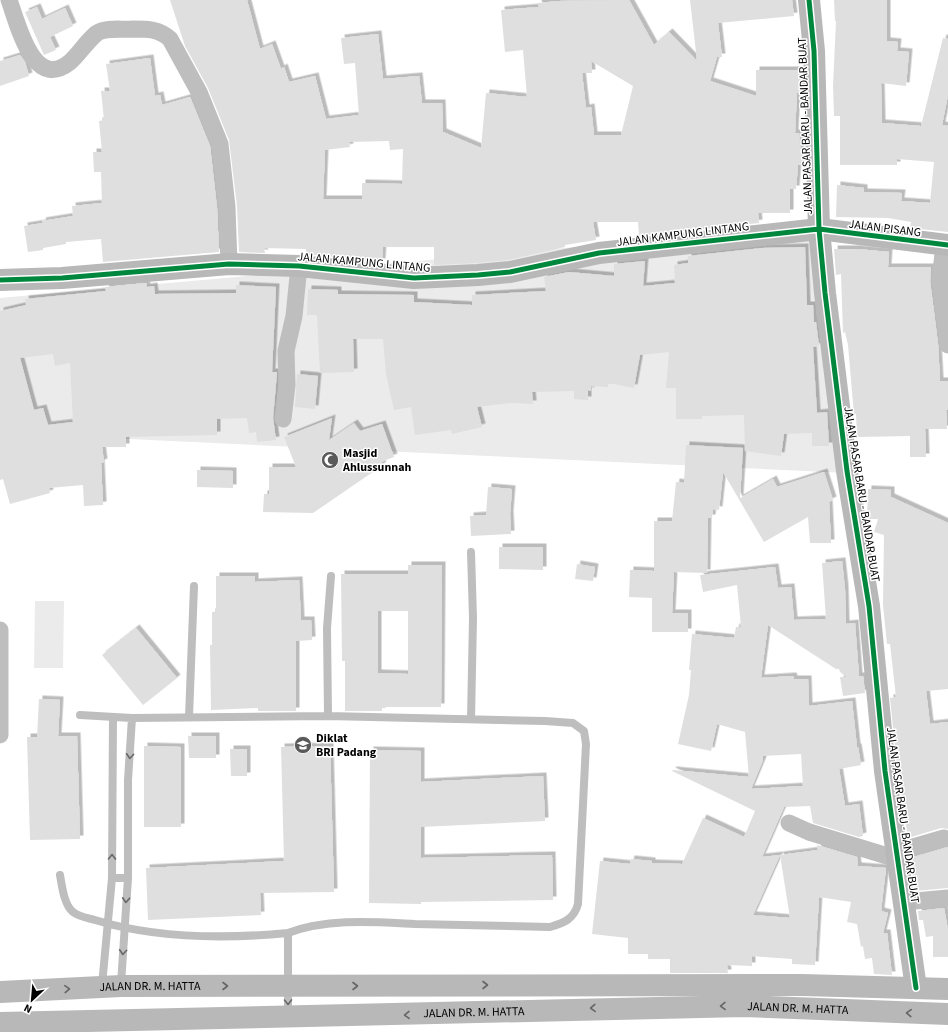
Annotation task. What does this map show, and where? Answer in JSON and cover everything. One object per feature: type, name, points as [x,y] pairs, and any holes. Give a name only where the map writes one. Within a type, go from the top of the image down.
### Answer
[{"type":"street","points":[[9,0],[28,51],[39,66],[44,69],[58,69],[69,63],[98,33],[104,31],[147,29],[164,34],[170,39],[200,92],[220,144],[227,207],[229,264]]},
{"type":"street","name":"JALAN PASAR BARU - BANDAR BUAT","points":[[809,0],[814,51],[819,229],[829,330],[847,472],[869,606],[879,719],[916,988]]},
{"type":"street","name":"JALAN KAMPUNG LINTANG","points":[[0,280],[62,278],[229,264],[299,266],[414,278],[478,275],[510,272],[599,253],[819,229]]},
{"type":"street","name":"JALAN PISANG","points":[[819,229],[946,245]]},
{"type":"street","points":[[946,245],[940,280],[948,345]]},
{"type":"street","points":[[283,419],[287,385],[286,351],[294,316],[299,266]]},
{"type":"street","points":[[0,630],[0,735]]},
{"type":"street","points":[[789,823],[809,832],[897,855],[944,838]]},
{"type":"street","points":[[904,902],[948,898]]},
{"type":"street","name":"JALAN DR. M. HATTA","points":[[0,992],[111,987],[802,984],[948,989]]},
{"type":"street","points":[[637,985],[637,1007]]},
{"type":"street","name":"JALAN DR. M. HATTA","points":[[0,1023],[80,1027],[288,1017],[637,1007],[744,1006],[948,1014]]},
{"type":"lane","points":[[471,552],[473,618],[471,719]]},
{"type":"lane","points":[[328,716],[326,628],[331,576]]},
{"type":"lane","points":[[189,717],[194,586]]},
{"type":"lane","points":[[60,875],[69,907],[73,912],[125,928],[198,937],[288,933],[317,924],[373,922],[550,927],[567,921],[573,915],[578,904],[586,744],[584,731],[573,723],[328,716],[132,718],[80,715]]},
{"type":"lane","points":[[111,987],[108,924],[112,878],[113,717]]},
{"type":"lane","points":[[111,987],[125,928],[128,878],[128,780],[132,718]]},
{"type":"lane","points":[[112,878],[128,878]]},
{"type":"lane","points":[[288,933],[288,1017]]},
{"type":"shaded area","points":[[825,225],[848,473],[108,438],[0,440],[0,298]]},
{"type":"shaded area","points":[[35,601],[64,601],[63,668],[34,668]]},
{"type":"building","points":[[170,0],[247,0],[260,49],[272,44],[281,69],[284,67],[289,82],[315,76],[326,119],[359,115],[355,63],[344,64],[341,38],[378,34],[383,79],[419,76],[422,103],[442,103],[443,132],[481,148],[486,93],[527,97],[523,50],[505,52],[501,10],[539,7],[538,3],[559,1],[629,0],[654,45],[669,32],[697,61],[690,0],[792,0],[794,16],[718,23],[722,57],[717,57],[710,81],[756,96],[756,70],[801,70],[801,93],[797,93],[795,133],[799,133],[802,165],[798,165],[796,189],[790,189],[790,213],[758,213],[759,223],[639,236],[638,222],[593,222],[596,240],[565,245],[565,247],[508,260],[477,263],[434,265],[434,247],[383,247],[382,262],[306,254],[306,249],[264,248],[265,253],[239,252],[237,206],[229,140],[208,88],[185,46]],"holes":[[[591,61],[633,86],[621,135],[594,135],[591,107],[586,108],[582,73],[592,73]],[[389,141],[390,150],[403,149],[402,184],[362,183],[362,199],[323,199],[325,150],[350,147],[349,142]]]},
{"type":"building","points":[[834,0],[887,0],[887,41],[898,42],[897,51],[909,52],[906,86],[881,83],[882,123],[921,126],[943,38],[948,39],[948,95],[942,125],[948,126],[948,232],[910,228],[911,222],[888,218],[836,217],[837,185],[864,188],[864,192],[902,193],[901,201],[930,203],[934,162],[897,159],[897,165],[840,165],[840,116],[834,116],[833,86],[836,21]]},
{"type":"building","points":[[37,7],[42,19],[65,8],[73,26],[50,37],[56,50],[44,55],[25,12]]},
{"type":"building","points":[[20,55],[25,62],[29,76],[0,86],[0,61]]},
{"type":"building","points":[[150,58],[155,96],[160,95],[162,105],[190,97],[210,146],[217,208],[219,252],[103,262],[101,239],[66,242],[66,244],[28,252],[24,226],[43,223],[42,221],[73,216],[72,206],[102,203],[101,172],[94,172],[93,152],[102,152],[99,121],[104,120],[101,91],[110,91],[106,64]]},
{"type":"building","points":[[805,247],[807,305],[813,305],[814,322],[816,322],[819,346],[813,347],[817,413],[827,412],[829,446],[812,446],[812,433],[784,434],[781,456],[745,451],[744,415],[702,416],[702,419],[676,419],[676,388],[666,388],[669,352],[640,355],[634,388],[608,383],[608,387],[591,386],[591,391],[588,390],[588,400],[574,399],[574,391],[532,392],[533,404],[511,403],[477,407],[482,427],[452,434],[451,430],[415,435],[411,407],[394,410],[386,374],[383,339],[353,339],[354,372],[320,373],[317,315],[307,315],[308,289],[338,290],[338,294],[414,295],[414,302],[472,305],[472,295],[546,291],[544,277],[569,272],[614,276],[614,264],[645,261],[643,286],[675,283],[674,265],[688,263],[688,256],[762,248]]},
{"type":"building","points":[[834,249],[857,249],[889,252],[888,267],[931,267],[930,281],[938,344],[940,381],[948,381],[948,410],[946,410],[947,429],[925,429],[926,457],[910,457],[910,436],[857,437],[856,414],[854,415],[848,345],[845,332],[843,333],[841,274],[836,275]]},
{"type":"building","points":[[146,283],[147,287],[154,286],[155,294],[236,293],[236,285],[276,287],[272,372],[277,372],[273,418],[276,440],[257,442],[256,432],[249,433],[247,418],[217,419],[217,435],[126,437],[126,447],[102,447],[104,462],[101,463],[103,505],[84,506],[83,485],[49,488],[50,493],[10,504],[3,479],[0,480],[0,311],[26,305],[25,299],[106,291],[105,287]],"holes":[[[53,354],[55,366],[70,363],[73,422],[48,425],[43,408],[34,410],[20,358]]]},
{"type":"building","points":[[297,374],[318,376],[315,409],[295,407]]},
{"type":"building","points":[[332,418],[329,440],[354,423],[360,431],[382,424],[394,457],[381,462],[383,465],[313,513],[263,512],[264,494],[269,494],[269,467],[296,467],[284,437]]},
{"type":"building","points":[[686,445],[743,448],[740,498],[773,479],[777,487],[824,472],[833,500],[829,502],[831,543],[810,543],[808,517],[764,542],[723,472],[719,510],[713,509],[712,518],[708,518],[707,573],[674,572],[672,613],[688,613],[688,632],[652,632],[652,598],[629,597],[630,570],[654,571],[654,521],[672,521],[676,482],[684,483]]},
{"type":"building","points":[[197,470],[233,471],[233,488],[197,487]]},
{"type":"building","points":[[488,487],[512,489],[510,514],[511,534],[471,536],[470,516],[486,515]]},
{"type":"building","points":[[868,489],[891,490],[891,497],[948,523],[948,689],[926,691],[930,724],[948,722],[948,829],[941,828],[908,838],[897,766],[890,698],[896,697],[890,644],[887,644],[883,605],[884,535],[874,532],[878,519],[867,519]]},
{"type":"building","points":[[499,547],[543,547],[543,570],[499,569]]},
{"type":"building","points":[[842,561],[845,589],[846,624],[855,623],[859,676],[863,676],[865,693],[843,696],[840,677],[847,677],[840,672],[839,669],[836,669],[768,625],[761,678],[793,676],[794,679],[808,679],[809,706],[852,701],[857,747],[861,765],[839,769],[845,806],[859,804],[863,836],[859,837],[813,823],[810,806],[784,807],[762,857],[818,850],[817,845],[857,857],[858,866],[886,868],[881,911],[888,913],[883,933],[887,933],[892,975],[874,974],[872,958],[865,959],[863,946],[861,947],[857,924],[847,922],[851,902],[819,897],[815,965],[792,964],[792,959],[752,956],[752,966],[727,965],[728,973],[670,973],[670,959],[648,959],[648,954],[628,954],[628,938],[592,934],[600,861],[630,864],[631,859],[652,861],[652,863],[682,864],[703,818],[744,837],[755,811],[672,771],[749,777],[745,732],[717,724],[711,751],[678,744],[689,695],[691,670],[689,670],[692,634],[734,638],[736,627],[741,627],[737,585],[703,592],[700,575],[775,567],[778,588],[791,587],[794,620],[826,619],[822,563]],"holes":[[[801,754],[803,786],[751,789],[763,760],[763,756]],[[780,855],[790,918],[753,915]]]},
{"type":"building","points":[[577,564],[595,567],[593,581],[575,579]]},
{"type":"building","points":[[408,565],[442,565],[441,707],[382,707],[382,711],[345,711],[345,661],[342,661],[341,574],[408,574]],"holes":[[[378,611],[408,611],[408,674],[378,673]]]},
{"type":"building","points":[[216,576],[255,576],[255,582],[299,580],[301,620],[311,620],[312,640],[296,641],[296,711],[258,711],[258,708],[211,710],[210,645],[212,645],[212,612],[216,612]]},
{"type":"building","points":[[136,628],[177,678],[143,705],[102,655]]},
{"type":"building","points":[[39,699],[60,700],[58,736],[77,736],[80,839],[30,840],[27,737],[37,737]]},
{"type":"building","points":[[188,736],[216,736],[216,758],[189,758]]},
{"type":"building","points":[[144,746],[181,747],[181,827],[144,827]]},
{"type":"building","points":[[330,746],[334,892],[260,893],[261,915],[148,920],[146,868],[284,861],[281,747]]},
{"type":"building","points":[[230,749],[247,749],[247,776],[231,776]]},
{"type":"building","points":[[370,750],[421,751],[421,782],[543,776],[545,821],[421,827],[421,858],[552,855],[553,900],[421,902],[421,904],[369,903]]},
{"type":"building","points":[[948,847],[948,888],[915,891],[910,858]]},
{"type":"building","points":[[944,908],[948,930],[948,957],[933,957],[933,936],[926,937],[923,920],[919,920],[918,911]]},
{"type":"cycle path","points":[[809,0],[814,51],[819,229],[825,293],[847,471],[869,606],[885,771],[916,988]]},
{"type":"cycle path","points":[[0,280],[62,278],[229,264],[299,266],[414,278],[478,275],[510,272],[599,253],[819,229],[948,245]]},
{"type":"place","name":"Masjid Ahlussunnah","points":[[330,460]]},
{"type":"place","name":"Diklat BRI Padang","points":[[303,745]]}]
